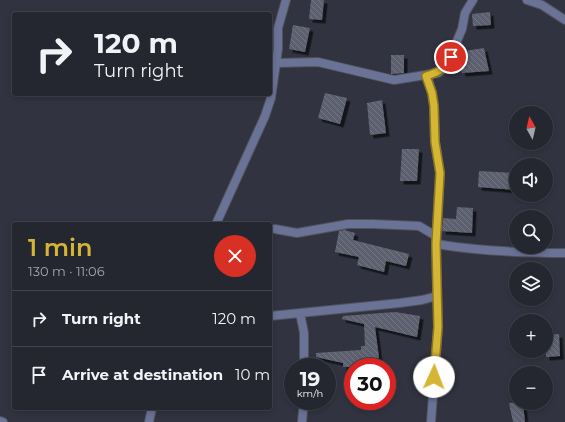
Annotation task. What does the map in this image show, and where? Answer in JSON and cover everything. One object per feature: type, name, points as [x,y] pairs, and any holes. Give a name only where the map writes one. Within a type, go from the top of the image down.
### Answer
[{"type":"street","points":[[272,91],[276,63],[278,28],[286,0]]},
{"type":"street","points":[[276,63],[318,62],[394,80],[438,73],[446,67],[462,29],[465,13],[473,0]]},
{"type":"street","points":[[527,0],[542,5],[565,20]]},
{"type":"street","points":[[426,76],[432,93],[434,106],[435,142],[440,173],[436,240],[438,327],[431,422]]},
{"type":"street","points":[[217,222],[265,116],[271,96]]},
{"type":"street","points":[[275,229],[297,233],[348,224],[419,226],[436,240],[466,249],[527,253],[565,253]]},
{"type":"street","points":[[272,316],[400,303],[437,296]]},
{"type":"street","points":[[300,313],[304,333],[304,358]]},
{"type":"street","points":[[149,422],[152,410]]},
{"type":"street","points":[[302,422],[303,410]]},
{"type":"building","points":[[311,0],[324,0],[322,20],[309,19]]},
{"type":"building","points":[[490,12],[491,25],[473,26],[472,14]]},
{"type":"building","points":[[293,25],[310,28],[305,52],[289,49]]},
{"type":"building","points":[[484,48],[489,71],[462,73],[459,52]]},
{"type":"building","points":[[391,55],[404,55],[404,73],[391,74]]},
{"type":"building","points":[[325,93],[347,98],[340,124],[318,118]]},
{"type":"building","points":[[382,100],[386,133],[370,135],[367,103]]},
{"type":"building","points":[[402,149],[419,149],[417,181],[400,181]]},
{"type":"building","points":[[479,171],[509,173],[509,189],[478,187]]},
{"type":"building","points":[[457,207],[473,208],[472,233],[442,231],[443,218],[456,219]]},
{"type":"building","points":[[344,230],[355,233],[353,240],[409,254],[406,266],[386,261],[384,272],[357,265],[359,257],[335,252],[339,231]]},
{"type":"building","points":[[395,312],[420,316],[417,337],[375,327],[379,358],[344,358],[343,367],[343,363],[336,361],[336,358],[316,357],[316,353],[361,350],[361,346],[365,346],[364,324],[342,319],[343,316]]},
{"type":"building","points":[[553,334],[559,334],[560,356],[553,356]]},
{"type":"building","points":[[510,410],[524,410],[525,422],[513,422]]},
{"type":"route","points":[[434,377],[438,327],[436,244],[440,173],[435,142],[434,106],[432,93],[426,76],[438,73],[446,67],[451,57]]}]
